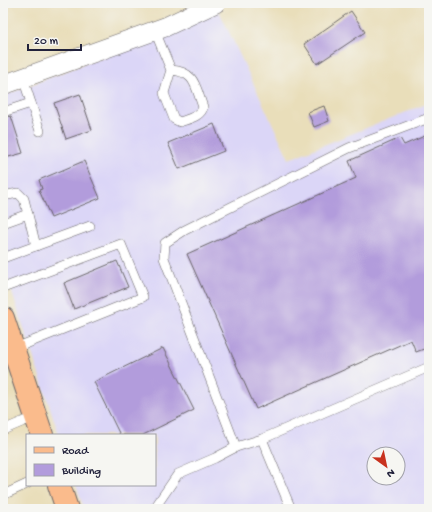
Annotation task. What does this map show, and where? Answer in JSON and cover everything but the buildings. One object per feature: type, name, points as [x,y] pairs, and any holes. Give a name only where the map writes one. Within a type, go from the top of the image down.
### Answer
[{"type":"main road","points":[[3,318],[8,351],[39,426]]},
{"type":"main road","points":[[59,486],[67,509]]},
{"type":"street","points":[[3,85],[155,31],[216,3]]},
{"type":"lane","points":[[155,31],[171,70],[164,92],[174,119],[180,122],[200,114],[203,107],[190,77],[182,71],[171,70]]},
{"type":"lane","points":[[23,78],[40,131]]},
{"type":"lane","points":[[3,112],[31,103]]},
{"type":"lane","points":[[236,447],[164,258],[165,243],[186,230],[349,148],[429,118]]},
{"type":"lane","points":[[3,196],[18,193],[24,199],[36,246]]},
{"type":"lane","points":[[3,223],[28,214]]},
{"type":"lane","points":[[3,258],[90,226]]},
{"type":"lane","points":[[3,288],[121,244],[143,297],[8,351]]},
{"type":"lane","points":[[154,509],[178,474],[236,447],[262,439],[429,367]]},
{"type":"lane","points":[[3,430],[39,426]]},
{"type":"lane","points":[[262,439],[291,509]]},
{"type":"lane","points":[[3,495],[26,484]]},
{"type":"shaded area","points":[[219,11],[289,159],[429,103],[429,509],[84,509],[76,486],[156,486],[156,434],[59,434],[3,265],[3,96]]}]
